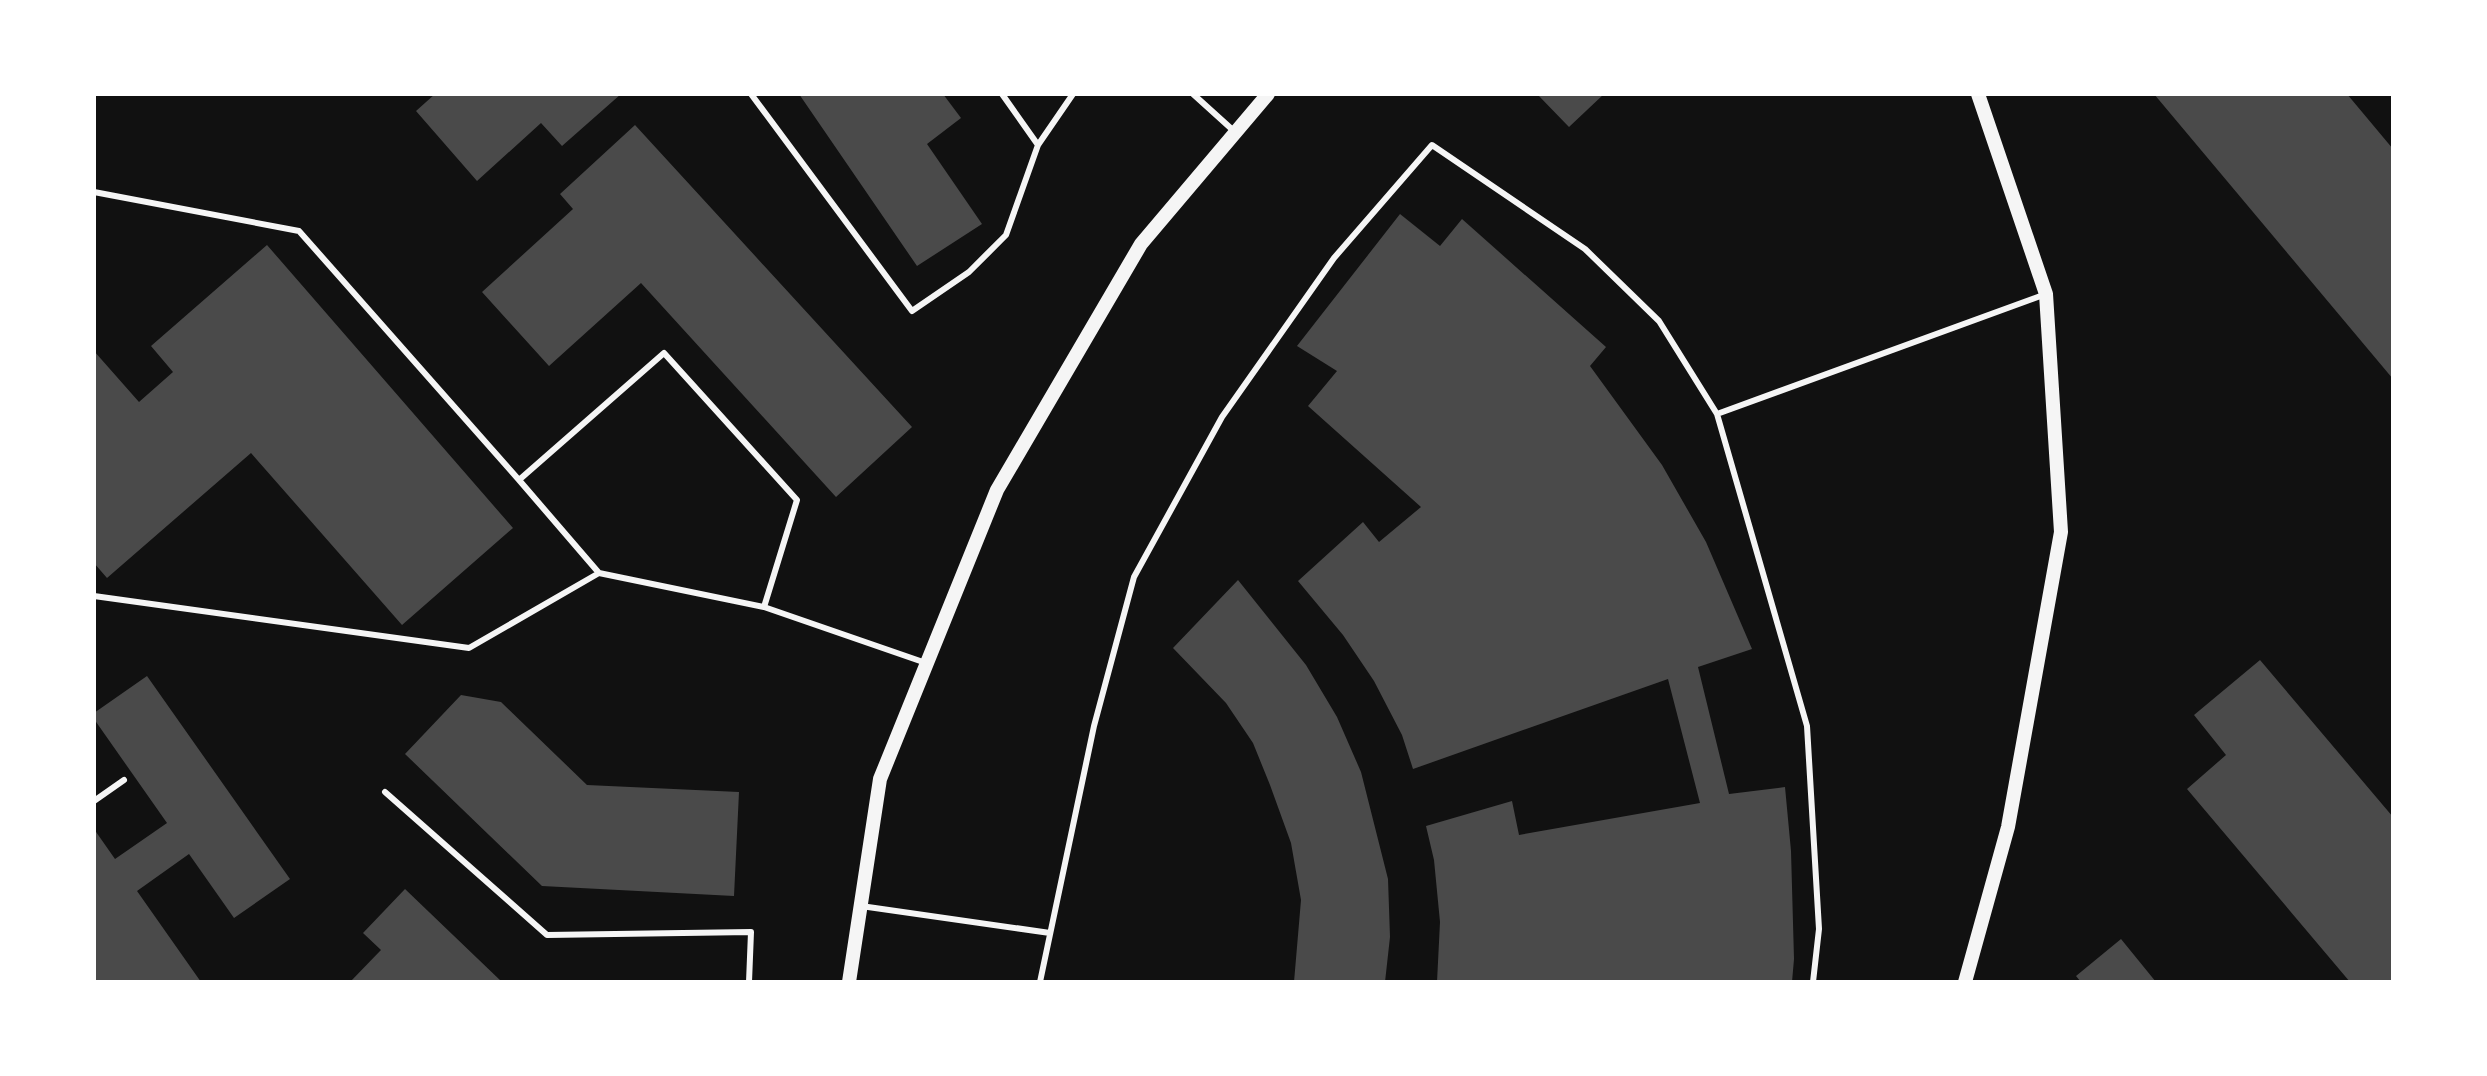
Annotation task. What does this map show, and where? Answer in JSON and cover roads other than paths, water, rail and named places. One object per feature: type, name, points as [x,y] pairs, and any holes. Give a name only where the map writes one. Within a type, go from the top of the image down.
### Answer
[{"type":"street","points":[[849,982],[880,779],[997,490],[1141,244],[1268,94]]},
{"type":"street","points":[[1965,982],[2008,827],[2061,532],[2046,294],[1978,94]]},
{"type":"lane","points":[[751,94],[912,311],[969,272],[1006,235],[1038,145],[1073,94]]},
{"type":"lane","points":[[1002,94],[1038,145]]},
{"type":"lane","points":[[1193,94],[1235,132]]},
{"type":"lane","points":[[1040,982],[1094,726],[1134,577],[1222,417],[1334,258],[1432,145],[1585,249],[1659,321],[1717,414],[1807,726],[1819,929],[1813,982]]},
{"type":"lane","points":[[94,192],[299,231],[599,573],[764,607],[927,663]]},
{"type":"lane","points":[[1717,414],[2046,294]]},
{"type":"lane","points":[[519,480],[664,353],[797,500],[764,607]]},
{"type":"lane","points":[[94,596],[469,648],[599,573]]},
{"type":"lane","points":[[94,801],[124,780]]},
{"type":"lane","points":[[385,792],[547,935],[751,932],[749,982]]},
{"type":"lane","points":[[861,906],[1050,933]]}]
